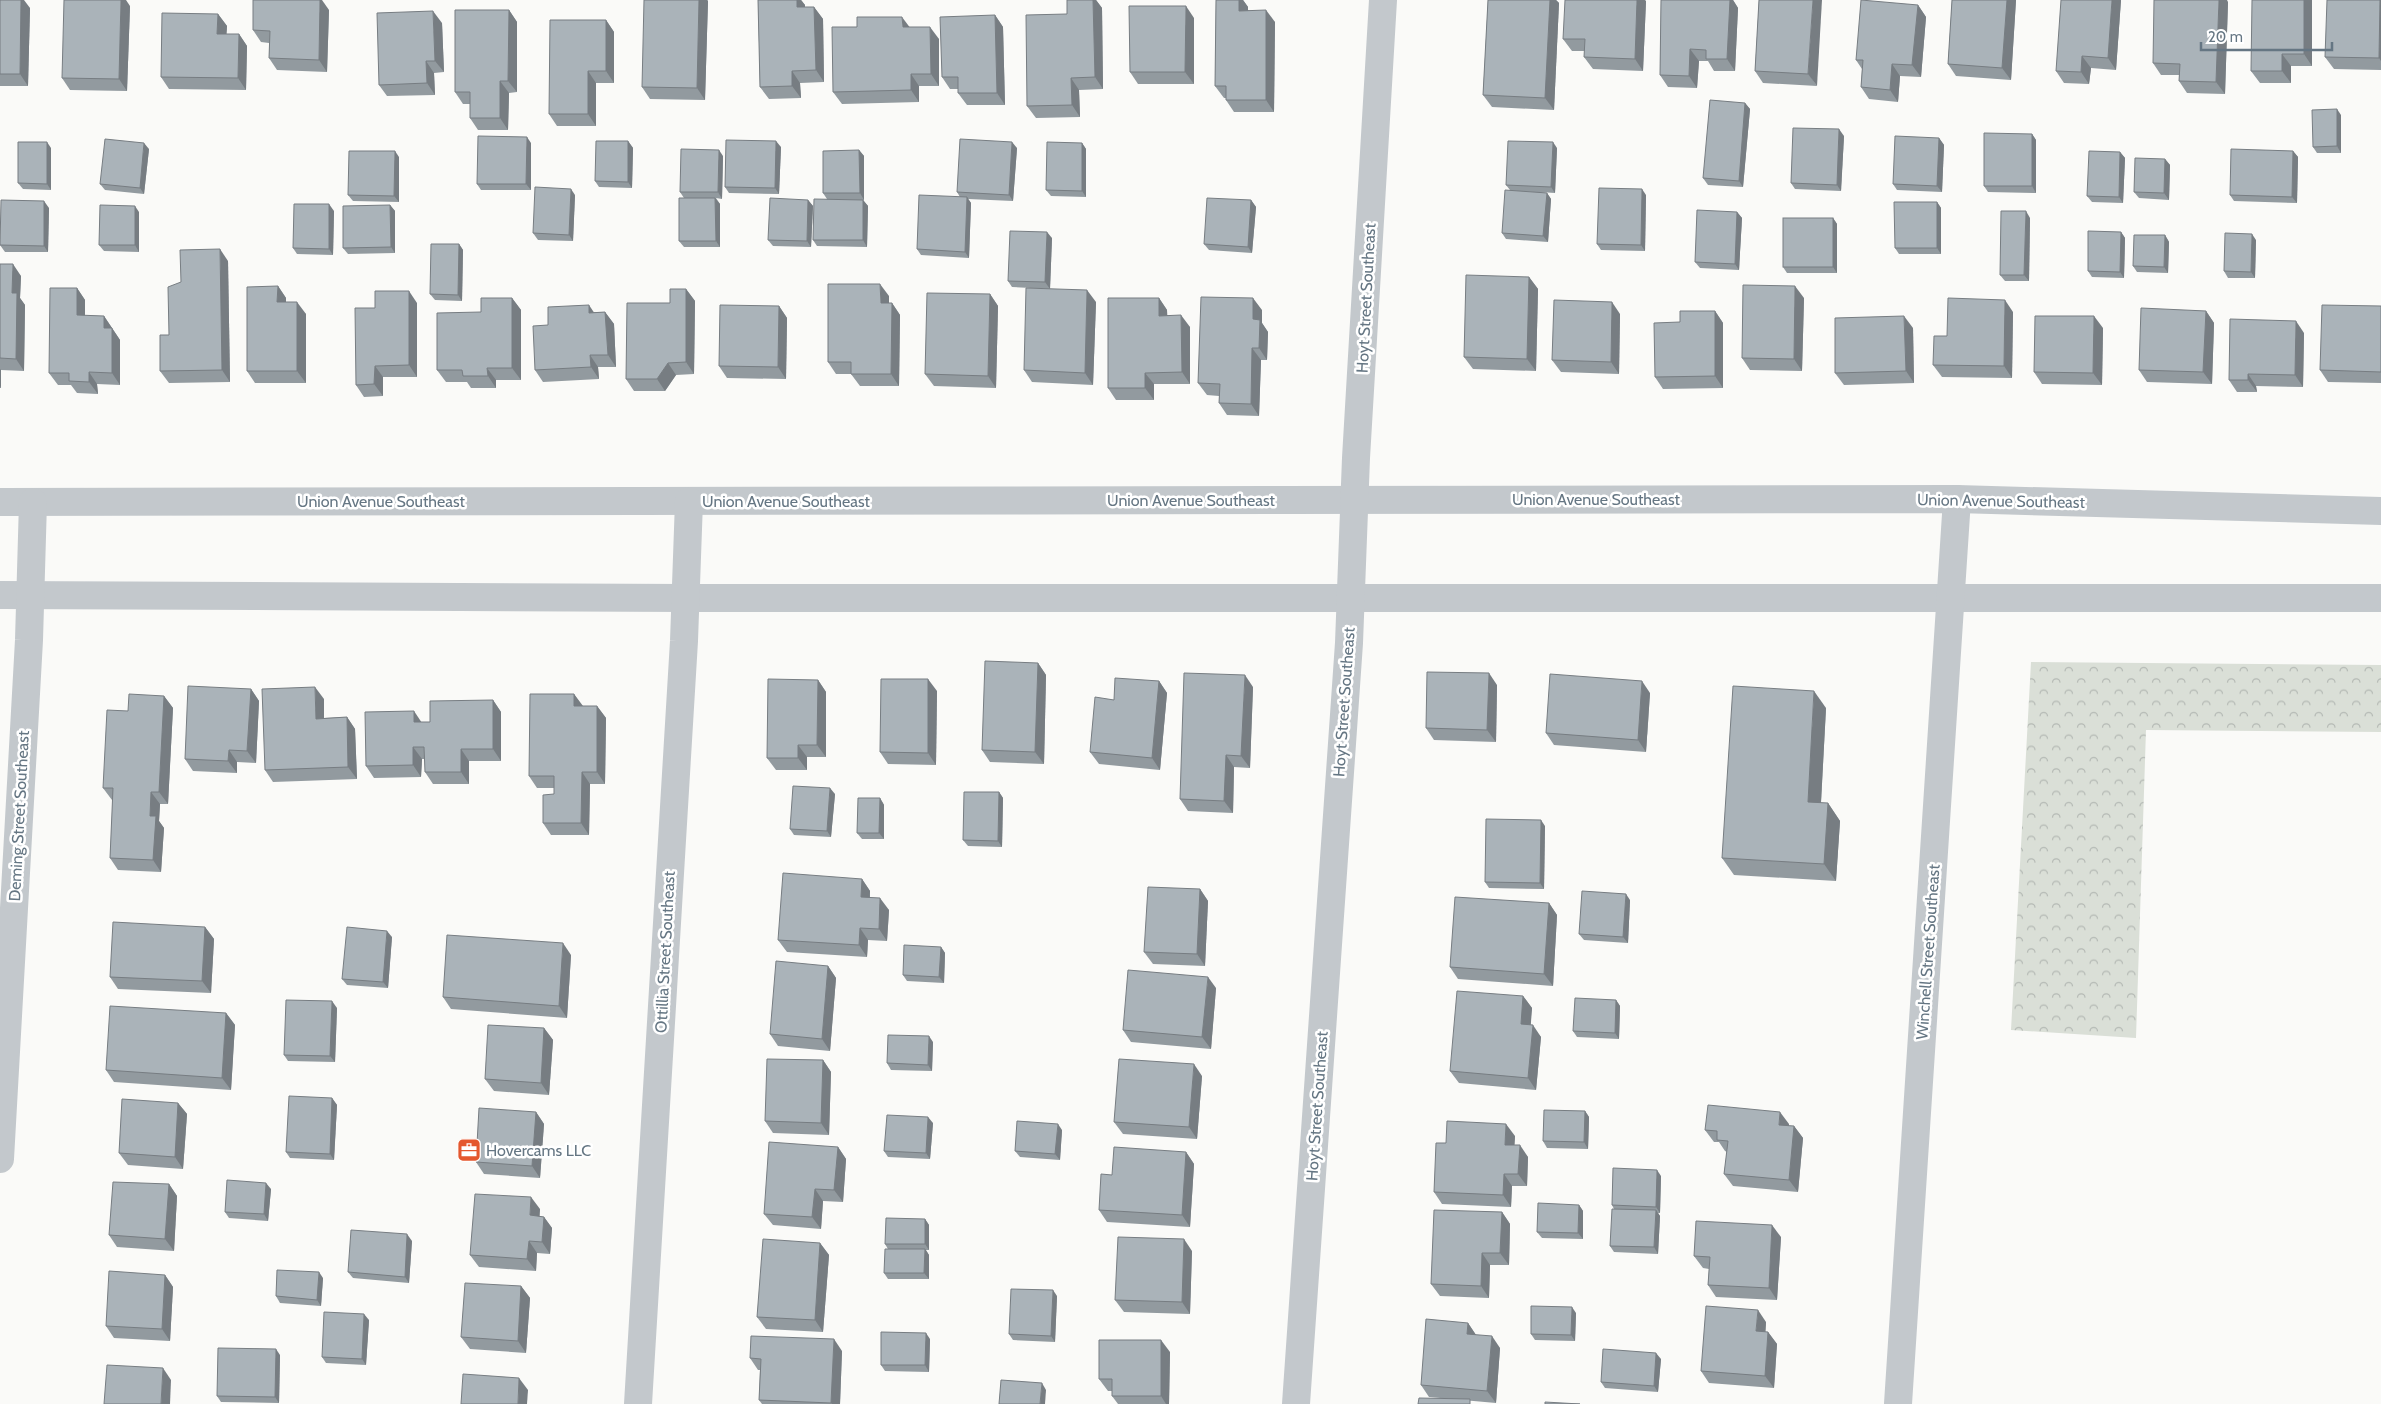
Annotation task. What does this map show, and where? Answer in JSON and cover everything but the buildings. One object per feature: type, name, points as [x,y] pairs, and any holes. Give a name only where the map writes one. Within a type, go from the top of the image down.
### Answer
[{"type":"street","name":"Hoyt Street Southeast","points":[[1296,1404],[1348,652],[1354,500],[1383,0]]},
{"type":"street","name":"Union Avenue Southeast","points":[[0,502],[1957,499],[2381,510]]},
{"type":"street","name":"Winchell Street Southeast","points":[[1898,1404],[1957,499]]},
{"type":"street","name":"Ottillia Street Southeast","points":[[638,1404],[686,598],[689,501]]},
{"type":"street","name":"Deming Street Southeast","points":[[0,1159],[30,595],[33,502]]},
{"type":"street","points":[[0,595],[686,598],[2381,598]]},
{"type":"green space","points":[[2031,662],[2381,665],[2381,732],[2146,730],[2136,1038],[2011,1030]]},
{"type":"place","name":"Hovercams LLC","points":[[469,1150]]}]
